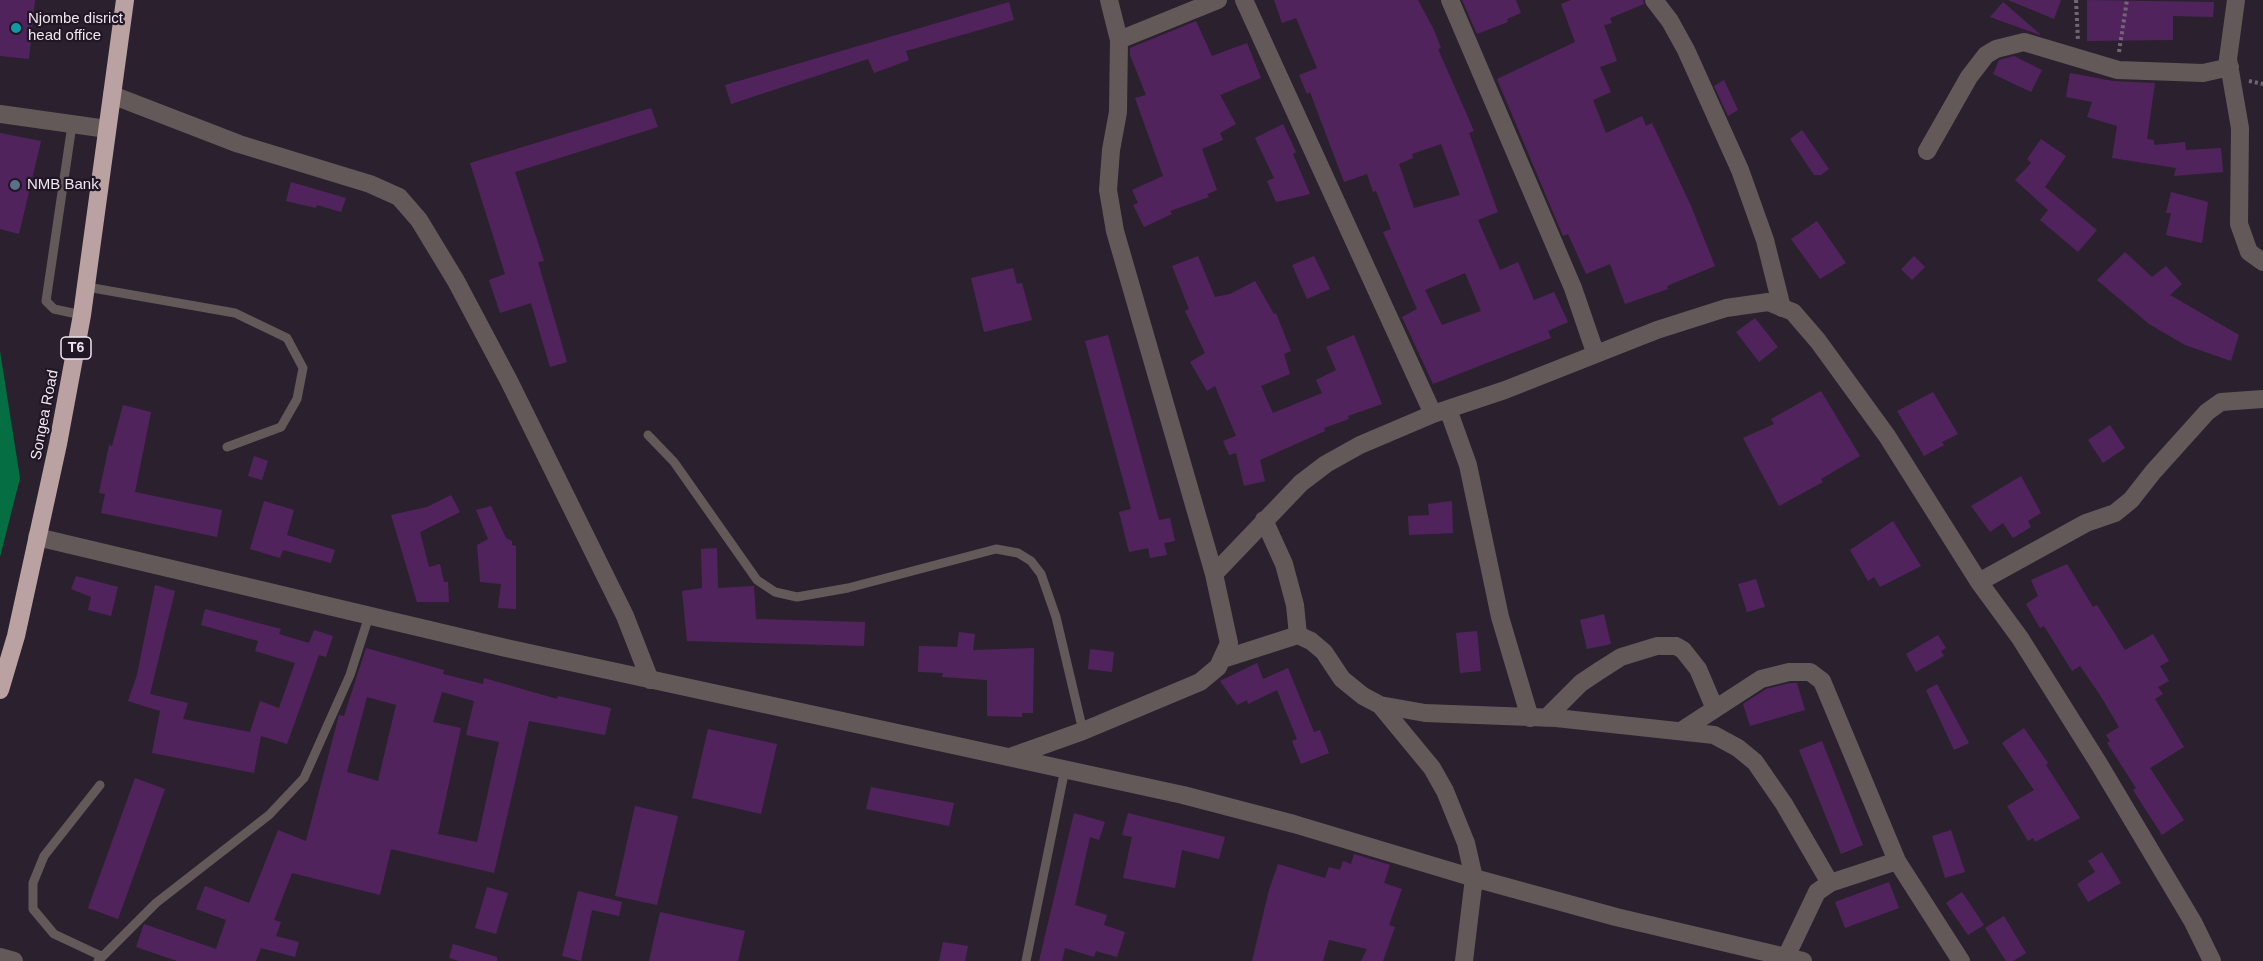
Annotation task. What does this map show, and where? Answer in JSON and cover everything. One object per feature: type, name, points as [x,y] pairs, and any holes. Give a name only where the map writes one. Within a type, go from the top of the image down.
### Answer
[{"type":"highway","name":"Songea Road","points":[[0,690],[16,636],[58,444],[82,315],[125,0]]},
{"type":"street","points":[[1007,758],[1083,731],[1200,682],[1223,659],[1229,643],[1228,628],[1214,574],[1113,221],[1108,190],[1111,150],[1118,112],[1119,39],[1109,0]]},
{"type":"street","points":[[1119,39],[1218,0]]},
{"type":"street","points":[[1244,0],[1440,412],[1468,465],[1500,617],[1538,718]]},
{"type":"street","points":[[1450,0],[1573,288],[1595,352]]},
{"type":"street","points":[[1654,0],[1670,21],[1686,50],[1740,170],[1765,240],[1782,308]]},
{"type":"street","points":[[2236,0],[2228,59],[2240,128],[2239,224],[2249,252],[2263,262]]},
{"type":"street","points":[[1928,151],[1969,77],[1986,55],[1996,49],[2024,42],[2112,69],[2203,73],[2230,67]]},
{"type":"street","points":[[112,95],[239,144],[370,184],[399,197],[419,220],[456,281],[509,381],[625,616],[650,680]]},
{"type":"street","points":[[0,114],[106,129]]},
{"type":"street","points":[[1214,574],[1301,483],[1326,464],[1360,445],[1440,412],[1505,390],[1595,352],[1726,308],[1768,302],[1793,312],[1859,395],[1979,582],[2020,638],[2099,764],[2172,887],[2212,961]]},
{"type":"street","points":[[1979,582],[2086,523],[2115,513],[2131,500],[2152,472],[2207,412],[2221,402],[2263,399]]},
{"type":"street","points":[[1264,520],[1284,564],[1296,605],[1298,635]]},
{"type":"street","points":[[36,537],[650,680],[1065,769],[1294,824],[1474,878],[1616,917],[1794,959],[1817,892],[1830,883],[1897,861]]},
{"type":"street","points":[[1223,659],[1298,635],[1311,641],[1324,652],[1342,679],[1363,696],[1380,705],[1425,713],[1538,718],[1714,735],[1738,748],[1755,762],[1784,804],[1830,883]]},
{"type":"street","points":[[1538,718],[1581,684],[1621,657],[1657,646],[1676,646],[1683,650],[1698,669],[1715,709]]},
{"type":"street","points":[[1681,731],[1761,679],[1789,672],[1810,672],[1822,681],[1897,861],[1960,961]]},
{"type":"street","points":[[1380,705],[1432,768],[1445,791],[1466,843],[1474,878],[1464,961]]},
{"type":"street","points":[[0,957],[14,961]]},
{"type":"lane","points":[[72,125],[46,302],[54,309],[82,315]]},
{"type":"lane","points":[[87,286],[235,313],[287,338],[303,368],[297,399],[281,427],[227,447]]},
{"type":"lane","points":[[648,435],[674,462],[757,580],[775,592],[797,597],[848,588],[968,554],[996,549],[1018,553],[1031,561],[1041,574],[1056,617],[1083,731]]},
{"type":"lane","points":[[100,785],[44,856],[33,883],[33,909],[54,934],[99,959],[156,903],[268,816],[304,778],[350,675],[369,616]]},
{"type":"lane","points":[[1026,961],[1065,769]]},
{"type":"path","points":[[2076,0],[2077,38],[2084,61]]},
{"type":"path","points":[[2112,69],[2121,44],[2127,0]]},
{"type":"green space","points":[[0,351],[20,478],[0,557]]},
{"type":"building","name":"Njombe disrict head office","points":[[0,0],[35,0],[29,59],[0,56]]},
{"type":"building","points":[[1274,0],[1418,0],[1434,30],[1441,48],[1438,49],[1474,131],[1469,133],[1498,212],[1478,220],[1500,270],[1518,262],[1534,300],[1554,292],[1568,322],[1548,331],[1551,338],[1433,384],[1402,317],[1417,309],[1383,232],[1391,229],[1376,191],[1373,192],[1367,174],[1344,182],[1310,92],[1307,94],[1299,75],[1317,68],[1296,18],[1282,23]],"holes":[[[1441,144],[1460,195],[1414,208],[1399,164],[1413,158],[1412,154]],[[1465,273],[1481,311],[1442,325],[1425,290]]]},
{"type":"building","points":[[1462,0],[1516,0],[1521,13],[1507,19],[1508,22],[1477,34]]},
{"type":"building","points":[[1571,0],[1643,0],[1644,4],[1610,18],[1612,23],[1604,25],[1617,61],[1600,67],[1611,92],[1593,100],[1606,133],[1642,116],[1646,126],[1652,123],[1691,206],[1715,266],[1667,286],[1668,289],[1625,304],[1610,264],[1586,274],[1568,234],[1563,236],[1497,79],[1575,42],[1561,4]]},
{"type":"building","points":[[2008,0],[2061,0],[2054,19]]},
{"type":"building","points":[[2087,0],[2214,2],[2213,17],[2173,16],[2173,40],[2087,41]]},
{"type":"building","points":[[1009,2],[1014,20],[906,51],[909,60],[874,73],[868,59],[731,104],[725,85]]},
{"type":"building","points":[[2003,2],[2040,34],[2040,35],[1990,17]]},
{"type":"building","points":[[1196,21],[1212,56],[1247,43],[1261,78],[1220,95],[1236,124],[1220,133],[1223,140],[1202,149],[1217,190],[1207,194],[1209,197],[1170,211],[1172,214],[1144,227],[1133,205],[1138,203],[1132,190],[1163,176],[1135,98],[1146,95],[1130,55],[1130,48]]},
{"type":"building","points":[[2014,56],[2042,70],[2031,92],[1993,74],[1999,60]]},
{"type":"building","points":[[2070,73],[2113,81],[2155,83],[2147,139],[2154,140],[2154,145],[2185,142],[2186,150],[2221,148],[2223,172],[2174,176],[2176,168],[2112,158],[2117,126],[2087,117],[2092,102],[2066,97]]},
{"type":"building","points":[[1724,80],[1738,110],[1728,116],[1714,86]]},
{"type":"building","points":[[651,108],[658,127],[515,172],[544,261],[538,262],[567,362],[550,367],[531,303],[500,313],[489,280],[505,274],[470,163]]},
{"type":"building","points":[[1283,124],[1296,152],[1293,154],[1310,194],[1276,202],[1267,181],[1274,178],[1255,138]]},
{"type":"building","points":[[1802,130],[1829,169],[1821,175],[1814,175],[1790,139]]},
{"type":"building","name":"NMB Bank","points":[[0,133],[41,141],[19,234],[0,229]]},
{"type":"building","points":[[2041,139],[2066,156],[2045,187],[2097,230],[2078,252],[2040,220],[2048,210],[2015,180],[2031,163],[2027,159]]},
{"type":"building","points":[[291,182],[346,198],[341,212],[317,205],[316,208],[286,201]]},
{"type":"building","points":[[2171,192],[2208,202],[2202,243],[2166,235],[2171,213],[2166,213]]},
{"type":"building","points":[[1817,221],[1846,263],[1820,279],[1791,239]]},
{"type":"building","points":[[2125,252],[2152,277],[2166,266],[2182,284],[2170,295],[2239,335],[2231,361],[2185,345],[2149,324],[2097,280]]},
{"type":"building","points":[[1198,256],[1215,297],[1230,294],[1255,281],[1274,314],[1276,313],[1291,351],[1284,354],[1290,374],[1261,386],[1273,413],[1322,393],[1316,380],[1336,370],[1326,347],[1354,335],[1382,404],[1348,416],[1349,419],[1324,428],[1325,431],[1260,460],[1265,481],[1244,486],[1236,453],[1229,455],[1223,441],[1236,436],[1215,386],[1207,391],[1190,362],[1205,353],[1185,311],[1189,309],[1172,266]]},
{"type":"building","points":[[1314,256],[1330,289],[1307,299],[1292,265]]},
{"type":"building","points":[[1914,256],[1925,267],[1912,280],[1901,269]]},
{"type":"building","points":[[1013,268],[1017,284],[1022,283],[1032,320],[984,332],[971,278]]},
{"type":"building","points":[[1755,318],[1778,347],[1759,362],[1736,332]]},
{"type":"building","points":[[1108,335],[1159,520],[1170,518],[1175,541],[1164,543],[1167,555],[1150,558],[1148,548],[1129,552],[1119,512],[1131,509],[1085,341]]},
{"type":"building","points":[[1821,391],[1860,456],[1821,479],[1823,482],[1779,506],[1743,438],[1774,424],[1771,419]]},
{"type":"building","points":[[1933,392],[1958,434],[1942,442],[1944,445],[1924,456],[1897,411]]},
{"type":"building","points":[[123,405],[151,412],[135,492],[222,510],[217,537],[101,513],[105,494],[99,493],[109,445],[112,446]]},
{"type":"building","points":[[2110,425],[2125,448],[2103,463],[2088,440]]},
{"type":"building","points":[[254,456],[268,461],[262,480],[248,476]]},
{"type":"building","points":[[2021,476],[2041,513],[2028,521],[2031,527],[2013,538],[2003,523],[1990,532],[1971,506]]},
{"type":"building","points":[[451,495],[460,512],[420,532],[429,567],[440,564],[444,582],[448,582],[449,602],[417,602],[391,515],[427,507]]},
{"type":"building","points":[[264,501],[294,510],[287,535],[335,550],[331,563],[283,550],[280,558],[250,549]]},
{"type":"building","points":[[1452,501],[1453,533],[1409,535],[1408,516],[1429,515],[1428,504]]},
{"type":"building","points":[[491,506],[506,538],[516,546],[516,609],[498,608],[501,584],[480,582],[477,545],[488,539],[476,510]]},
{"type":"building","points":[[1893,521],[1921,566],[1880,587],[1874,577],[1868,581],[1850,550]]},
{"type":"building","points":[[717,548],[718,588],[754,586],[756,619],[865,622],[864,646],[687,641],[682,591],[702,588],[701,549]]},
{"type":"building","points":[[2067,564],[2093,607],[2097,605],[2125,650],[2153,634],[2169,661],[2160,666],[2169,681],[2158,687],[2163,694],[2155,699],[2184,747],[2150,768],[2184,820],[2162,835],[2133,790],[2136,788],[2107,743],[2110,741],[2106,735],[2119,727],[2080,666],[2072,671],[2044,626],[2040,628],[2026,604],[2038,596],[2031,580]]},
{"type":"building","points":[[76,576],[118,587],[111,616],[88,610],[91,597],[71,589]]},
{"type":"building","points":[[1756,579],[1765,607],[1747,612],[1738,584]]},
{"type":"building","points":[[155,585],[175,591],[150,694],[188,703],[183,719],[250,732],[260,701],[279,708],[295,663],[255,651],[258,641],[201,625],[205,609],[281,629],[279,634],[309,643],[314,630],[333,636],[326,657],[319,655],[287,744],[261,736],[254,773],[152,753],[160,711],[128,701],[137,675]]},
{"type":"building","points":[[1604,614],[1611,644],[1587,649],[1580,620]]},
{"type":"building","points":[[1477,631],[1481,671],[1460,673],[1456,633]]},
{"type":"building","points":[[959,632],[975,634],[973,650],[1034,648],[1033,713],[1022,713],[1022,717],[987,716],[987,680],[942,677],[943,673],[918,672],[919,646],[957,647]]},
{"type":"building","points":[[1938,635],[1946,648],[1941,651],[1944,656],[1916,672],[1906,654]]},
{"type":"building","points":[[366,648],[444,670],[443,674],[483,684],[484,678],[557,699],[558,696],[611,708],[605,735],[529,721],[494,873],[391,849],[380,895],[292,873],[274,920],[281,922],[276,936],[299,942],[295,957],[261,948],[256,961],[177,961],[136,947],[144,924],[216,949],[226,920],[196,909],[205,886],[249,903],[278,830],[306,841],[339,715],[344,716]],"holes":[[[442,692],[474,701],[466,735],[499,742],[477,842],[438,834],[461,728],[433,722]],[[367,697],[396,705],[378,781],[347,772]]]},
{"type":"building","points":[[1090,649],[1114,652],[1112,672],[1088,669]]},
{"type":"building","points":[[1257,663],[1263,679],[1288,668],[1314,732],[1320,730],[1329,753],[1301,764],[1292,741],[1297,739],[1277,690],[1248,704],[1247,700],[1237,705],[1220,681]]},
{"type":"building","points":[[1797,683],[1805,710],[1750,726],[1743,704],[1766,689]]},
{"type":"building","points":[[1937,684],[1969,743],[1954,750],[1926,690]]},
{"type":"building","points":[[2024,728],[2048,763],[2046,765],[2080,818],[2035,842],[2033,838],[2028,841],[2007,806],[2034,790],[2002,743]]},
{"type":"building","points":[[708,729],[777,744],[761,814],[692,798]]},
{"type":"building","points":[[1822,741],[1863,845],[1841,854],[1799,750]]},
{"type":"building","points":[[135,778],[165,789],[118,919],[88,908]]},
{"type":"building","points":[[871,787],[954,803],[949,826],[866,809]]},
{"type":"building","points":[[635,806],[678,816],[657,905],[615,896]]},
{"type":"building","points":[[1074,813],[1105,822],[1099,840],[1090,837],[1075,905],[1107,915],[1104,925],[1125,932],[1117,957],[1096,951],[1094,957],[1065,948],[1062,961],[1039,961]]},
{"type":"building","points":[[1128,813],[1225,837],[1219,859],[1182,850],[1175,888],[1123,878],[1132,837],[1122,835]]},
{"type":"building","points":[[1951,830],[1965,872],[1945,878],[1932,836]]},
{"type":"building","points":[[2102,852],[2121,883],[2088,902],[2077,884],[2095,872],[2088,861]]},
{"type":"building","points":[[1354,854],[1390,865],[1384,883],[1402,889],[1389,925],[1395,927],[1383,961],[1361,961],[1367,949],[1329,940],[1323,961],[1252,961],[1269,890],[1278,864],[1325,878],[1329,867],[1340,870],[1343,861],[1351,864]]},
{"type":"building","points":[[1889,882],[1899,908],[1845,928],[1835,902]]},
{"type":"building","points":[[487,887],[508,893],[496,934],[475,928]]},
{"type":"building","points":[[578,891],[622,902],[619,916],[592,910],[581,961],[562,956]]},
{"type":"building","points":[[1962,892],[1984,925],[1968,935],[1946,903]]},
{"type":"building","points":[[660,912],[745,931],[738,961],[649,961]]},
{"type":"building","points":[[2004,916],[2026,953],[2013,961],[2006,961],[1985,928]]},
{"type":"building","points":[[943,942],[968,946],[965,961],[939,961]]},
{"type":"building","points":[[453,944],[497,957],[497,961],[459,961],[449,958]]},
{"type":"place","name":"Njombe disrict head office","points":[[16,28]]},
{"type":"place","name":"NMB Bank","points":[[15,185]]}]
